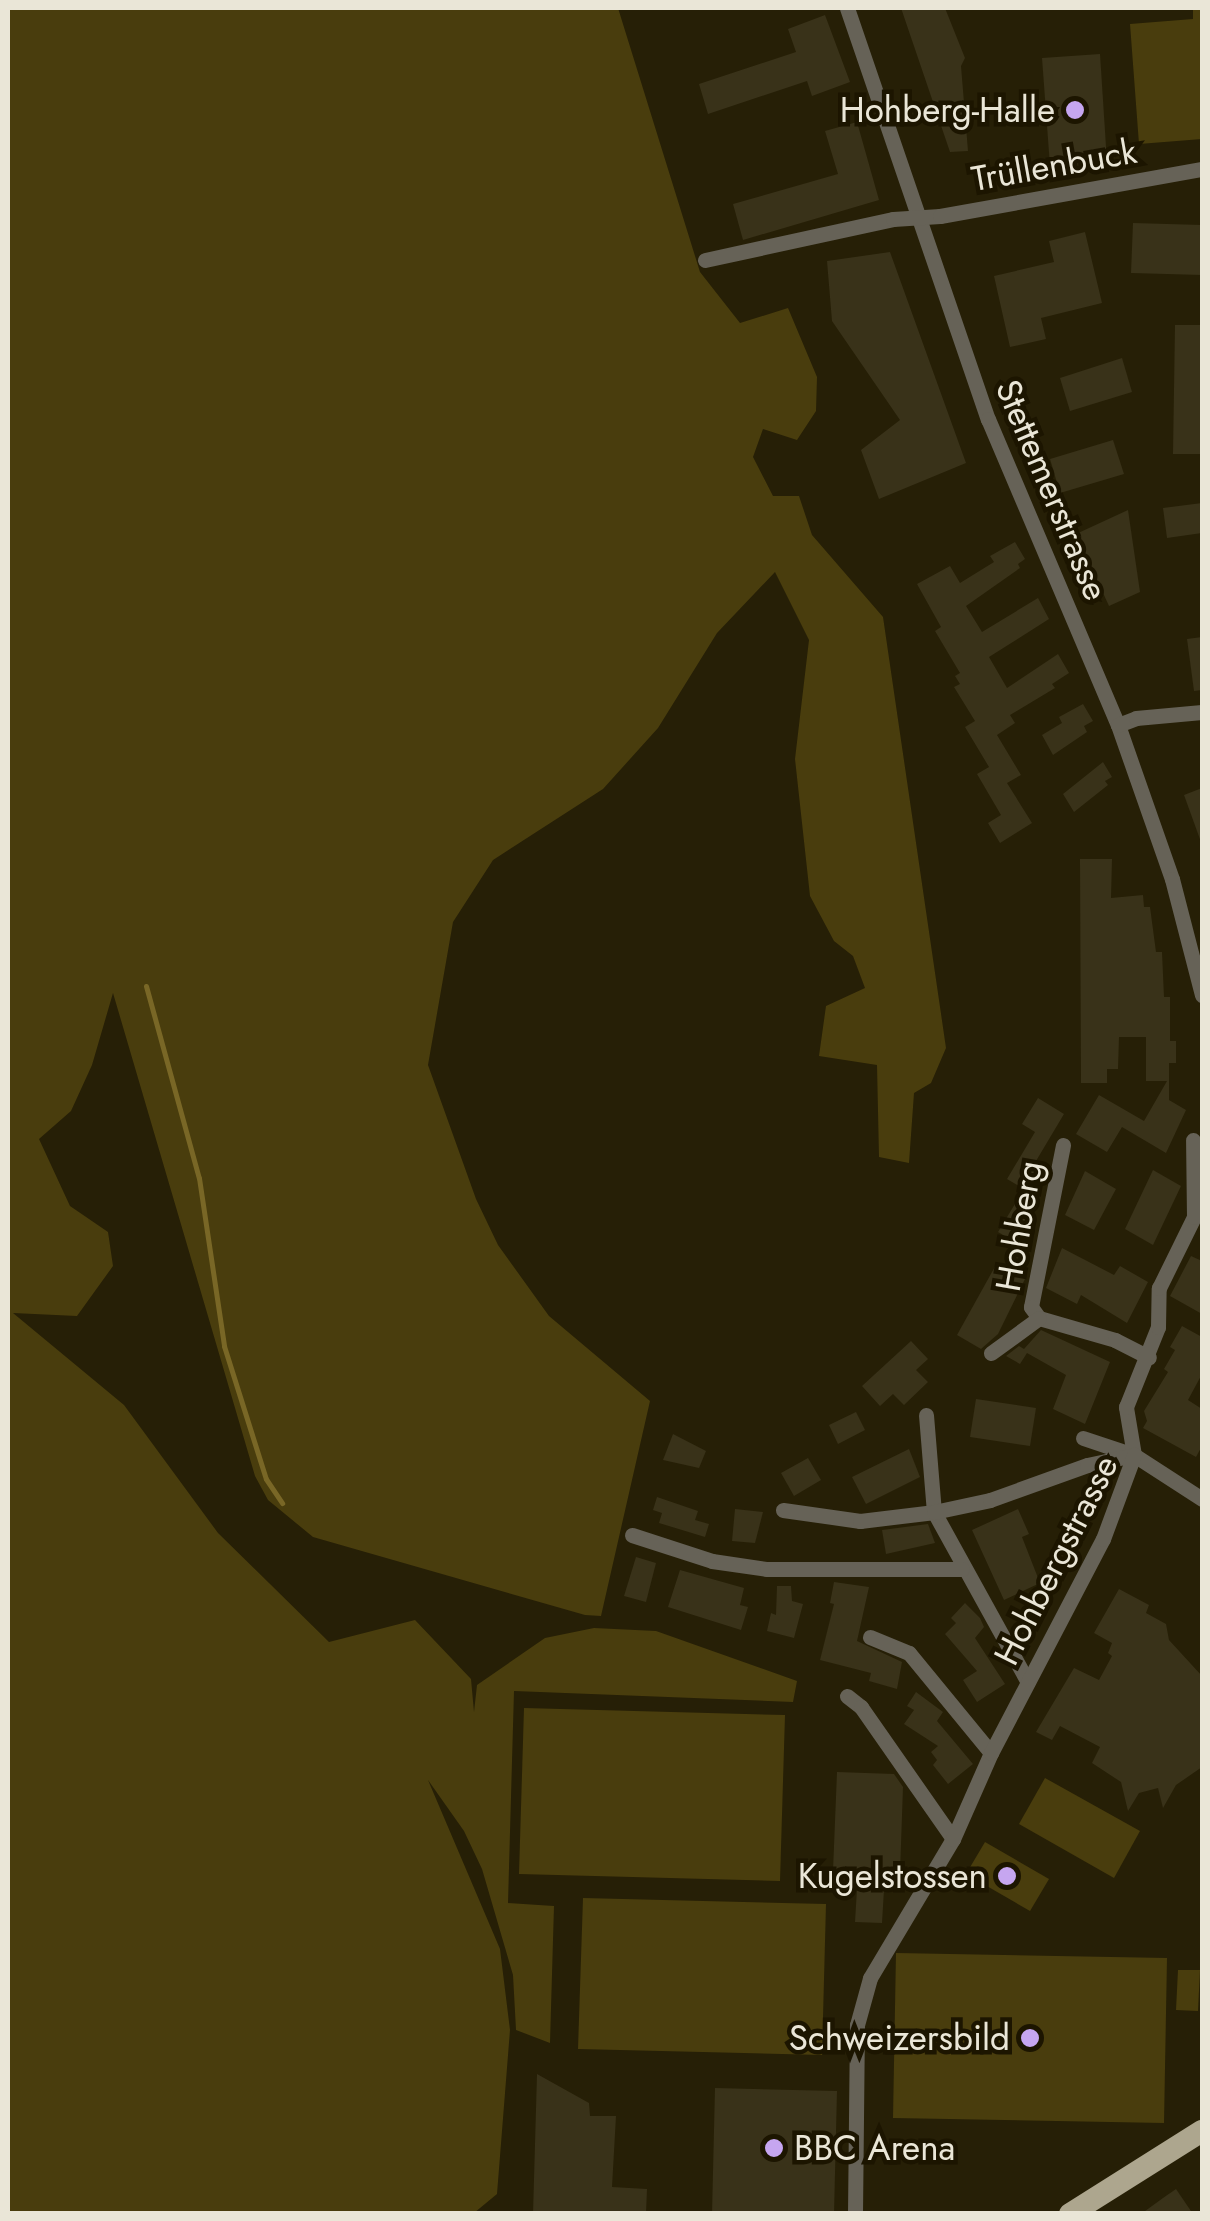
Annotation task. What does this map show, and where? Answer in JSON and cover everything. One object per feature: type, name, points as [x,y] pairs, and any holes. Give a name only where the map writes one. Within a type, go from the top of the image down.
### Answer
[{"type":"main road","points":[[1070,2214],[1202,2131]]},
{"type":"street","name":"Stettemerstrasse","points":[[848,8],[916,218],[988,420],[1118,724],[1172,879],[1202,996]]},
{"type":"street","name":"Trüllenbuck","points":[[705,260],[916,218],[1202,169]]},
{"type":"street","points":[[1118,724],[1136,718],[1202,712]]},
{"type":"street","points":[[1134,1455],[1126,1407],[1158,1327],[1159,1288],[1194,1217],[1193,1140]]},
{"type":"street","name":"Hohberg","points":[[1063,1145],[1030,1307],[1039,1318],[1115,1340],[1148,1356]]},
{"type":"street","points":[[991,1353],[1039,1318]]},
{"type":"street","points":[[926,1415],[934,1512],[962,1569],[1028,1682]]},
{"type":"street","points":[[1083,1438],[1134,1455]]},
{"type":"street","points":[[783,1510],[860,1521],[934,1512],[990,1500],[1087,1465],[1134,1455]]},
{"type":"street","name":"Hohbergstrasse","points":[[856,2214],[858,2025],[870,1978],[953,1839],[991,1753],[1104,1539],[1134,1455],[1202,1499]]},
{"type":"street","points":[[632,1535],[712,1561],[767,1569],[962,1569]]},
{"type":"street","points":[[870,1636],[909,1653],[991,1753]]},
{"type":"street","points":[[846,1696],[872,1723],[953,1839]]},
{"type":"shaded area","points":[[8,8],[618,8],[700,272],[740,323],[788,308],[817,377],[816,411],[797,440],[763,429],[753,457],[773,496],[799,496],[812,535],[883,617],[946,1048],[931,1083],[914,1093],[909,1163],[879,1157],[877,1065],[819,1056],[826,1006],[865,988],[853,956],[834,941],[810,896],[795,759],[809,640],[775,572],[717,633],[658,728],[603,789],[493,860],[453,922],[428,1065],[476,1199],[498,1245],[549,1316],[650,1401],[601,1616],[585,1615],[313,1537],[268,1500],[255,1476],[113,993],[92,1065],[71,1111],[39,1139],[70,1206],[108,1232],[113,1266],[77,1316],[13,1313],[124,1405],[218,1533],[329,1642],[415,1620],[471,1679],[474,1712],[477,1685],[545,1638],[594,1628],[656,1631],[797,1681],[793,1702],[514,1691],[508,1903],[554,1906],[550,2043],[516,2030],[513,1975],[482,1869],[464,1831],[428,1780],[500,1949],[510,2030],[497,2194],[474,2213],[8,2213]]},
{"type":"shaded area","points":[[1193,8],[1200,8],[1202,139],[1139,144],[1130,24],[1193,19]]},
{"type":"shaded area","points":[[524,1708],[785,1715],[780,1881],[519,1874]]},
{"type":"shaded area","points":[[1045,1778],[1140,1831],[1114,1878],[1019,1824]]},
{"type":"shaded area","name":"Kugelstossen","points":[[985,1842],[1049,1879],[1030,1911],[966,1874]]},
{"type":"shaded area","points":[[583,1898],[826,1904],[822,2055],[578,2049]]},
{"type":"shaded area","name":"Schweizersbild","points":[[896,1953],[1167,1958],[1164,2123],[893,2118]]},
{"type":"shaded area","points":[[1178,1970],[1200,1970],[1198,2011],[1176,2010]]},
{"type":"building","points":[[901,8],[945,8],[965,58],[961,66],[968,151],[950,152]]},
{"type":"building","points":[[825,15],[850,82],[812,96],[807,81],[708,114],[699,84],[796,52],[788,29]]},
{"type":"building","name":"Hohberg-Halle","points":[[1100,54],[1107,162],[1050,166],[1042,58]]},
{"type":"building","points":[[857,122],[879,200],[743,240],[733,204],[838,174],[825,131]]},
{"type":"building","points":[[1133,223],[1202,225],[1202,275],[1131,273]]},
{"type":"building","points":[[1085,232],[1102,303],[1041,318],[1046,339],[1010,347],[994,276],[1054,262],[1049,241]]},
{"type":"building","points":[[890,252],[966,463],[879,499],[861,450],[900,420],[832,321],[827,261]]},
{"type":"building","points":[[1175,325],[1202,325],[1202,454],[1173,454]]},
{"type":"building","points":[[1122,358],[1132,392],[1070,411],[1060,378]]},
{"type":"building","points":[[1113,440],[1124,474],[1060,493],[1050,459]]},
{"type":"building","points":[[1202,503],[1202,533],[1167,538],[1163,508]]},
{"type":"building","points":[[1128,510],[1140,592],[1109,606],[1076,534]]},
{"type":"building","points":[[1015,542],[1025,559],[1018,564],[1020,568],[966,606],[982,632],[1038,598],[1049,619],[989,657],[1007,688],[1058,654],[1069,673],[1052,684],[1055,688],[1010,715],[1015,723],[997,735],[1021,775],[1007,783],[1032,823],[1000,843],[988,823],[1001,815],[977,774],[989,767],[965,727],[975,721],[954,687],[960,684],[955,676],[960,673],[935,631],[941,627],[917,584],[950,566],[960,583],[994,562],[990,556]]},
{"type":"building","points":[[1202,637],[1202,690],[1194,691],[1187,639]]},
{"type":"building","points":[[1083,704],[1093,721],[1084,726],[1087,732],[1053,755],[1042,735],[1062,723],[1059,717]]},
{"type":"building","points":[[1103,762],[1112,777],[1105,781],[1108,785],[1074,812],[1063,794]]},
{"type":"building","points":[[1202,788],[1202,842],[1201,842],[1184,795]]},
{"type":"building","points":[[1080,859],[1112,859],[1111,898],[1143,895],[1144,907],[1150,907],[1156,952],[1162,952],[1164,997],[1170,997],[1170,1041],[1176,1041],[1176,1063],[1169,1063],[1169,1100],[1186,1110],[1166,1153],[1122,1127],[1107,1152],[1076,1134],[1099,1095],[1144,1121],[1167,1081],[1146,1081],[1146,1037],[1119,1037],[1118,1069],[1107,1069],[1107,1083],[1081,1083]]},
{"type":"building","points":[[1038,1098],[1064,1114],[1036,1161],[1047,1167],[1044,1182],[1025,1215],[1036,1222],[1025,1248],[998,1232],[1024,1189],[1007,1179],[1035,1132],[1022,1124]]},
{"type":"building","points":[[1153,1170],[1181,1186],[1153,1245],[1125,1229]]},
{"type":"building","points":[[1085,1171],[1116,1189],[1094,1230],[1065,1215]]},
{"type":"building","points":[[1062,1248],[1114,1275],[1120,1266],[1148,1282],[1127,1323],[1081,1295],[1077,1304],[1046,1288]]},
{"type":"building","points":[[1191,1256],[1202,1261],[1202,1314],[1170,1296]]},
{"type":"building","points":[[997,1263],[1025,1279],[998,1334],[981,1349],[957,1335]]},
{"type":"building","points":[[1182,1326],[1202,1337],[1202,1374],[1188,1400],[1202,1409],[1202,1446],[1196,1457],[1143,1428],[1147,1421],[1144,1411],[1168,1372],[1164,1369],[1175,1350],[1170,1347]]},
{"type":"building","points":[[1041,1330],[1110,1362],[1085,1424],[1053,1409],[1066,1375],[1027,1353],[1020,1364],[1006,1356],[1019,1346],[1024,1349]]},
{"type":"building","points":[[911,1341],[928,1359],[916,1370],[928,1382],[904,1405],[893,1394],[880,1406],[862,1386]]},
{"type":"building","points":[[976,1399],[1036,1408],[1030,1446],[970,1437]]},
{"type":"building","points":[[856,1412],[865,1430],[838,1444],[829,1425]]},
{"type":"building","points":[[673,1434],[706,1451],[699,1468],[663,1460]]},
{"type":"building","points":[[909,1449],[920,1477],[866,1504],[852,1477]]},
{"type":"building","points":[[808,1458],[821,1480],[794,1496],[781,1473]]},
{"type":"building","points":[[657,1497],[698,1511],[695,1520],[709,1524],[705,1537],[659,1523],[662,1513],[653,1510]]},
{"type":"building","points":[[735,1509],[763,1512],[755,1543],[732,1541]]},
{"type":"building","points":[[1018,1509],[1029,1534],[1022,1537],[1040,1583],[1004,1600],[972,1530]]},
{"type":"building","points":[[928,1524],[935,1543],[886,1554],[882,1530]]},
{"type":"building","points":[[636,1557],[656,1563],[646,1602],[624,1596]]},
{"type":"building","points":[[680,1570],[744,1588],[740,1605],[748,1607],[741,1630],[668,1607]]},
{"type":"building","points":[[834,1582],[869,1587],[857,1641],[902,1662],[897,1689],[869,1681],[871,1673],[820,1660],[834,1604],[830,1603]]},
{"type":"building","points":[[777,1586],[791,1586],[792,1601],[803,1604],[794,1638],[767,1631],[771,1613],[776,1615]]},
{"type":"building","points":[[1119,1589],[1149,1605],[1146,1613],[1166,1624],[1169,1640],[1202,1676],[1202,1767],[1176,1785],[1163,1808],[1158,1788],[1139,1793],[1128,1811],[1121,1782],[1092,1763],[1100,1747],[1060,1726],[1052,1740],[1036,1732],[1074,1668],[1099,1680],[1112,1656],[1108,1653],[1112,1643],[1094,1633]]},
{"type":"building","points":[[965,1603],[980,1618],[984,1627],[975,1638],[1005,1684],[977,1702],[963,1680],[977,1671],[945,1634],[956,1623],[951,1618]]},
{"type":"building","points":[[916,1692],[943,1712],[937,1721],[973,1764],[948,1784],[933,1765],[937,1760],[931,1752],[938,1746],[904,1724],[914,1710],[907,1706]]},
{"type":"building","points":[[837,1772],[894,1774],[903,1787],[900,1873],[885,1873],[882,1923],[855,1922],[858,1872],[833,1871]]},
{"type":"building","points":[[537,2074],[589,2103],[590,2116],[616,2116],[612,2187],[647,2189],[646,2214],[533,2214]]},
{"type":"building","name":"BBC Arena","points":[[715,2088],[837,2091],[834,2214],[712,2214]]},
{"type":"building","points":[[1176,2189],[1193,2214],[1141,2214],[1163,2198]]},
{"type":"waterway","points":[[146,986],[199,1178],[224,1346],[266,1479],[282,1503]]},
{"type":"place","name":"Hohberg-Halle","points":[[1075,110]]},
{"type":"place","name":"Kugelstossen","points":[[1007,1876]]},
{"type":"place","name":"Schweizersbild","points":[[1030,2038]]},
{"type":"place","name":"BBC Arena","points":[[774,2148]]}]
